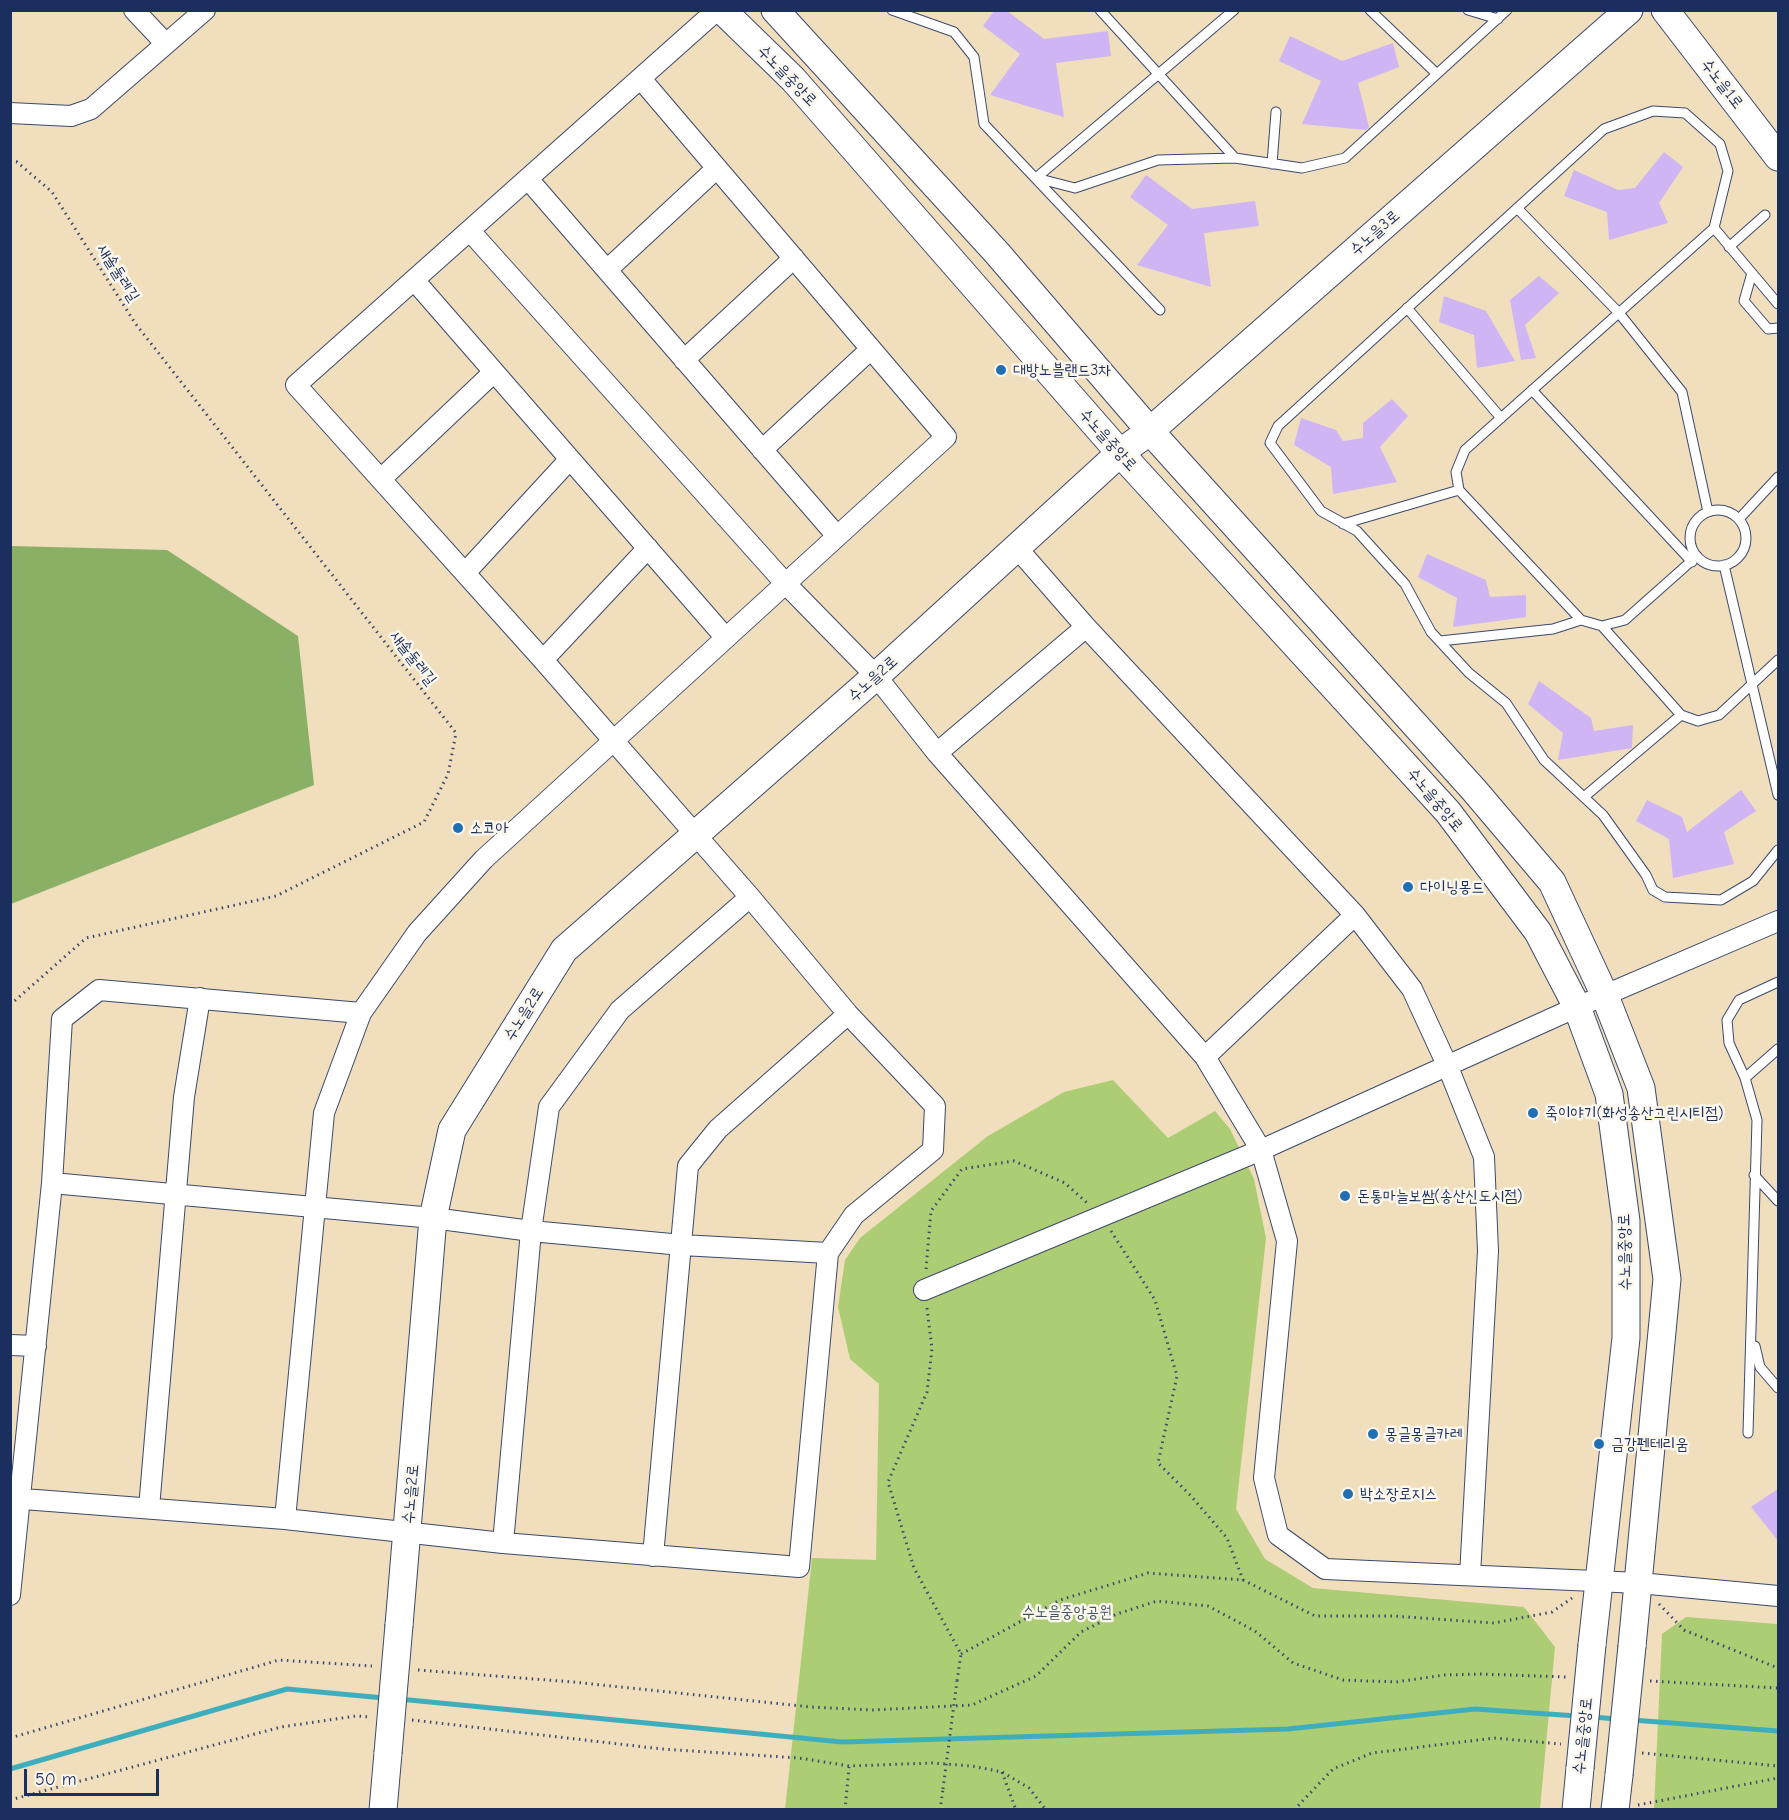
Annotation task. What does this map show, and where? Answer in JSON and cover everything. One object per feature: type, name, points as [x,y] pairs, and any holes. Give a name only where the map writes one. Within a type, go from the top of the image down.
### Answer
[{"type":"main road","name":"수노을중앙로","points":[[719,10],[793,79],[1120,453],[1448,812],[1538,932],[1577,1007],[1609,1094],[1626,1221],[1626,1338],[1598,1581],[1576,1809]]},
{"type":"main road","name":"수노을중앙로","points":[[775,10],[997,253],[1150,431],[1474,790],[1552,882],[1605,996],[1641,1088],[1667,1278],[1639,1583],[1615,1809]]},
{"type":"main road","name":"수노을3로","points":[[1120,453],[1150,431],[1629,10]]},
{"type":"main road","name":"수노을1로","points":[[1665,10],[1779,157]]},
{"type":"main road","name":"수노을2로","points":[[383,1809],[433,1218],[452,1130],[564,950],[876,676],[1120,453]]},
{"type":"street","points":[[134,10],[166,44]]},
{"type":"street","points":[[10,113],[71,116],[91,109],[205,10]]},
{"type":"street","points":[[16,1499],[285,1519],[503,1543],[799,1567],[828,1253],[854,1215],[933,1150],[935,1106],[848,1014],[750,897],[543,660],[296,385],[719,10]]},
{"type":"street","points":[[285,1519],[324,1113],[361,1012],[417,933],[484,859],[946,436],[641,79]]},
{"type":"street","points":[[607,270],[717,168]]},
{"type":"street","points":[[528,179],[837,536]]},
{"type":"street","points":[[470,231],[784,583],[876,676],[937,753],[1205,1057],[1261,1150],[1287,1241],[1264,1478],[1278,1535],[1325,1569],[1639,1583],[1779,1596]]},
{"type":"street","points":[[684,360],[794,258]]},
{"type":"street","points":[[414,280],[725,637]]},
{"type":"street","points":[[762,450],[871,348]]},
{"type":"street","points":[[381,479],[494,372]]},
{"type":"street","points":[[465,573],[570,459]]},
{"type":"street","points":[[543,660],[648,548]]},
{"type":"street","points":[[1017,548],[1086,627],[1355,915],[1412,989],[1448,1067],[1484,1157],[1488,1251],[1470,1575]]},
{"type":"street","points":[[937,753],[1086,627]]},
{"type":"street","points":[[503,1543],[531,1231],[549,1107],[620,1010],[750,897]]},
{"type":"street","points":[[1205,1057],[1355,915]]},
{"type":"street","points":[[924,1290],[1261,1150],[1577,1007],[1779,921]]},
{"type":"street","points":[[10,1595],[16,1499],[36,1346],[52,1183],[62,1018],[99,990],[361,1012]]},
{"type":"street","points":[[149,1508],[184,1097],[200,998]]},
{"type":"street","points":[[653,1556],[688,1166],[718,1128],[848,1014]]},
{"type":"street","points":[[52,1183],[314,1206],[531,1231],[682,1245],[828,1253]]},
{"type":"street","points":[[10,1344],[36,1346]]},
{"type":"lane","points":[[892,10],[954,32],[974,57],[984,124],[1160,310]]},
{"type":"lane","points":[[1100,10],[1235,158]]},
{"type":"lane","points":[[1036,178],[1234,10]]},
{"type":"lane","points":[[1370,10],[1437,74]]},
{"type":"lane","points":[[1468,10],[1498,19]]},
{"type":"lane","points":[[1036,178],[1075,188],[1158,160],[1235,158],[1302,168],[1345,158],[1507,10]]},
{"type":"lane","points":[[1695,559],[1625,620],[1602,626],[1581,620],[1460,490],[1456,472],[1465,450],[1714,228],[1728,171],[1720,144],[1685,112],[1653,111],[1604,129],[1278,426],[1270,443],[1321,511],[1357,531],[1404,584],[1431,632],[1469,672],[1506,703],[1544,760],[1603,815],[1646,875],[1653,890],[1665,897],[1721,900],[1753,881],[1779,850]]},
{"type":"lane","points":[[1272,164],[1276,112]]},
{"type":"lane","points":[[1517,208],[1619,313],[1682,392],[1708,512]]},
{"type":"lane","points":[[1729,247],[1765,215]]},
{"type":"lane","points":[[1714,228],[1779,304]]},
{"type":"lane","points":[[1752,273],[1744,301],[1768,329],[1779,328]]},
{"type":"lane","points":[[1407,308],[1501,418]]},
{"type":"lane","points":[[1532,390],[1695,559],[1710,565],[1724,565],[1736,560],[1746,545],[1747,535],[1739,519],[1723,510],[1708,512],[1697,519],[1690,536],[1695,559]]},
{"type":"lane","points":[[1739,519],[1779,477]]},
{"type":"lane","points":[[1343,524],[1460,490]]},
{"type":"lane","points":[[1724,565],[1751,686],[1779,795]]},
{"type":"lane","points":[[1440,641],[1552,629],[1581,620]]},
{"type":"lane","points":[[1602,626],[1681,715],[1698,721],[1719,715],[1779,660]]},
{"type":"lane","points":[[1584,797],[1681,715]]},
{"type":"lane","points":[[1748,1433],[1757,1120],[1745,1078],[1729,1043],[1727,1020],[1739,1000],[1779,982]]},
{"type":"lane","points":[[1745,1078],[1779,1048]]},
{"type":"lane","points":[[1754,1175],[1779,1201]]},
{"type":"lane","points":[[1752,1335],[1760,1367],[1779,1388]]},
{"type":"path","name":"새솔둘레길","points":[[10,161],[17,162],[52,192],[135,323],[456,733],[448,774],[424,822],[276,896],[86,938],[10,1005]]},
{"type":"path","points":[[940,1809],[961,1654],[914,1568],[888,1482],[927,1392],[932,1349],[924,1290],[931,1211],[962,1169],[1014,1161],[1065,1183],[1101,1217],[1155,1300],[1177,1376],[1158,1463],[1191,1496],[1227,1539],[1243,1580]]},
{"type":"path","points":[[961,1654],[1060,1600],[1148,1573],[1243,1580],[1315,1616],[1393,1616],[1494,1623],[1552,1612],[1598,1581]]},
{"type":"path","points":[[1639,1583],[1684,1630],[1779,1668]]},
{"type":"path","points":[[409,1670],[573,1682],[811,1707],[872,1710],[972,1706],[1036,1677],[1081,1632],[1117,1614],[1158,1601],[1208,1606],[1255,1631],[1293,1663],[1343,1680],[1396,1682],[1444,1675],[1481,1674],[1573,1677]]},
{"type":"path","points":[[10,1738],[279,1660],[373,1666]]},
{"type":"path","points":[[1642,1680],[1779,1688]]},
{"type":"path","points":[[10,1800],[281,1727],[356,1716],[377,1717]]},
{"type":"path","points":[[409,1719],[662,1749],[799,1758],[849,1766],[932,1763],[1002,1772],[1029,1788],[1046,1809]]},
{"type":"path","points":[[1294,1809],[1333,1769],[1372,1752],[1494,1738],[1565,1745]]},
{"type":"path","points":[[1636,1752],[1779,1767]]},
{"type":"path","points":[[845,1809],[849,1766]]},
{"type":"path","points":[[1002,1772],[1016,1809]]},
{"type":"path","points":[[1615,1809],[1779,1778]]},
{"type":"green space","points":[[11,546],[167,550],[298,636],[314,785],[11,904]]},
{"type":"green space","name":"수노을중앙공원","points":[[1113,1080],[1168,1138],[1215,1111],[1230,1129],[1254,1179],[1266,1238],[1236,1509],[1265,1559],[1313,1588],[1524,1607],[1555,1647],[1540,1809],[785,1810],[812,1558],[876,1560],[879,1384],[850,1359],[838,1307],[845,1260],[860,1238],[988,1136],[1064,1092]]},
{"type":"green space","points":[[1686,1617],[1778,1624],[1778,1809],[1654,1809],[1662,1634]]},
{"type":"building","points":[[995,10],[1006,10],[1044,39],[1108,31],[1111,56],[1056,63],[1064,117],[990,95],[1020,54],[983,26]]},
{"type":"building","points":[[1290,36],[1342,61],[1393,43],[1399,67],[1358,83],[1369,127],[1366,130],[1302,124],[1321,81],[1279,61]]},
{"type":"building","points":[[1664,152],[1683,167],[1659,203],[1668,223],[1609,240],[1607,212],[1564,196],[1574,170],[1618,190],[1635,188]]},
{"type":"building","points":[[1146,175],[1192,209],[1255,201],[1259,226],[1204,233],[1211,287],[1137,265],[1168,225],[1130,197]]},
{"type":"building","points":[[1539,276],[1559,293],[1525,325],[1536,358],[1521,360],[1510,300]]},
{"type":"building","points":[[1444,296],[1486,311],[1515,361],[1477,368],[1474,335],[1439,322]]},
{"type":"building","points":[[1392,399],[1408,416],[1380,447],[1397,482],[1333,494],[1331,467],[1294,445],[1301,418],[1336,430],[1343,441],[1363,438],[1363,423]]},
{"type":"building","points":[[1427,554],[1486,580],[1490,597],[1526,595],[1526,617],[1453,627],[1457,598],[1418,577]]},
{"type":"building","points":[[1539,681],[1591,718],[1594,731],[1633,725],[1632,748],[1558,760],[1563,733],[1528,704]]},
{"type":"building","points":[[1741,790],[1756,811],[1724,832],[1734,864],[1673,878],[1669,839],[1636,821],[1647,800],[1682,817],[1687,832]]},
{"type":"building","points":[[1779,1488],[1779,1542],[1751,1507]]},
{"type":"waterway","points":[[10,1769],[287,1689],[384,1698]]},
{"type":"waterway","points":[[399,1699],[842,1742],[1288,1729],[1475,1709],[1577,1716]]},
{"type":"waterway","points":[[1593,1717],[1616,1719]]},
{"type":"waterway","points":[[1632,1720],[1778,1731]]},
{"type":"place","name":"대방노블랜드3차","points":[[1001,370]]},
{"type":"place","name":"소코아","points":[[458,828]]},
{"type":"place","name":"다이닝몽드","points":[[1408,887]]},
{"type":"place","name":"죽이야기(화성송산그린시티점)","points":[[1533,1113]]},
{"type":"place","name":"돈통마늘보쌈(송산신도시점)","points":[[1345,1196]]},
{"type":"place","name":"몽글몽글카레","points":[[1373,1434]]},
{"type":"place","name":"금강펜테리움","points":[[1599,1444]]},
{"type":"place","name":"박소장로지스","points":[[1348,1494]]}]
